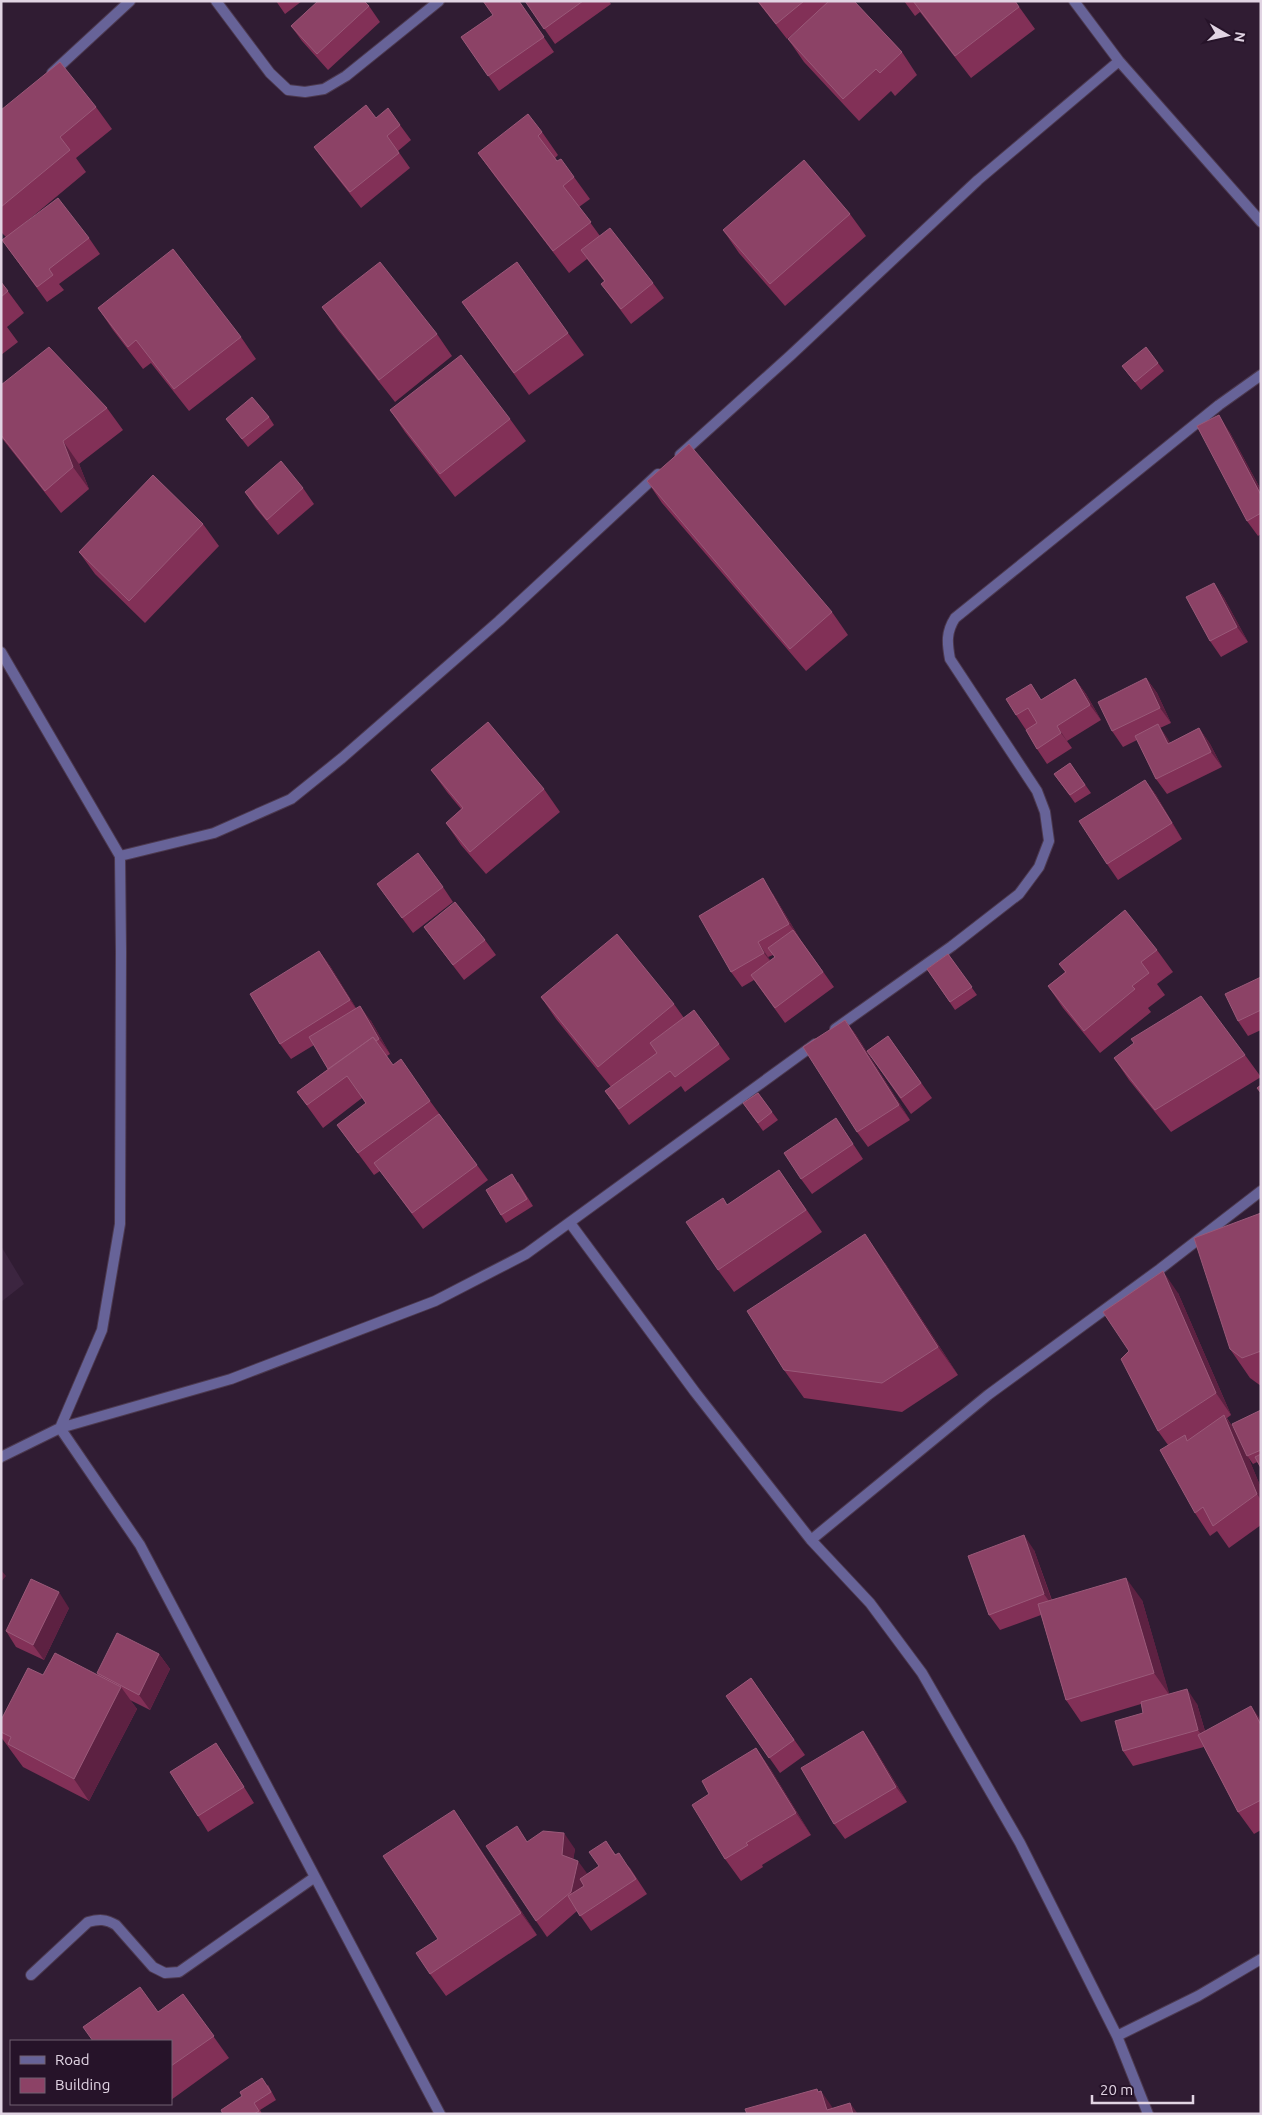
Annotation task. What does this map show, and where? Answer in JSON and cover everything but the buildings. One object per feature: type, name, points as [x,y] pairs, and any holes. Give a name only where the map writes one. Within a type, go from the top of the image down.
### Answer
[{"type":"street","points":[[44,80],[130,1]]},
{"type":"street","points":[[216,1],[270,72],[288,90],[305,92],[324,89],[346,76],[439,1]]},
{"type":"street","points":[[1074,1],[1118,61],[1261,222]]},
{"type":"street","points":[[120,856],[214,834],[291,799],[342,758],[498,621],[791,355],[978,180],[1118,61]]},
{"type":"street","points":[[1,1457],[60,1428],[231,1379],[435,1301],[526,1254],[740,1097],[952,946],[1019,894],[1040,867],[1049,841],[1045,812],[1037,791],[950,659],[947,643],[949,628],[955,618],[1219,405],[1261,375]]},
{"type":"street","points":[[1,652],[120,856],[120,1224],[102,1330],[60,1428]]},
{"type":"street","points":[[811,1540],[988,1395],[1160,1269],[1261,1191]]},
{"type":"street","points":[[570,1223],[695,1392],[811,1540],[870,1603],[922,1673],[1020,1843],[1117,2036],[1148,2114]]},
{"type":"street","points":[[60,1428],[140,1545],[440,2114]]},
{"type":"street","points":[[31,1975],[88,1922],[100,1919],[109,1920],[116,1925],[153,1968],[165,1973],[179,1972],[315,1877]]},
{"type":"street","points":[[1117,2036],[1198,1996],[1261,1959]]},
{"type":"shaded area","points":[[1,1246],[24,1284],[1,1302]]}]
